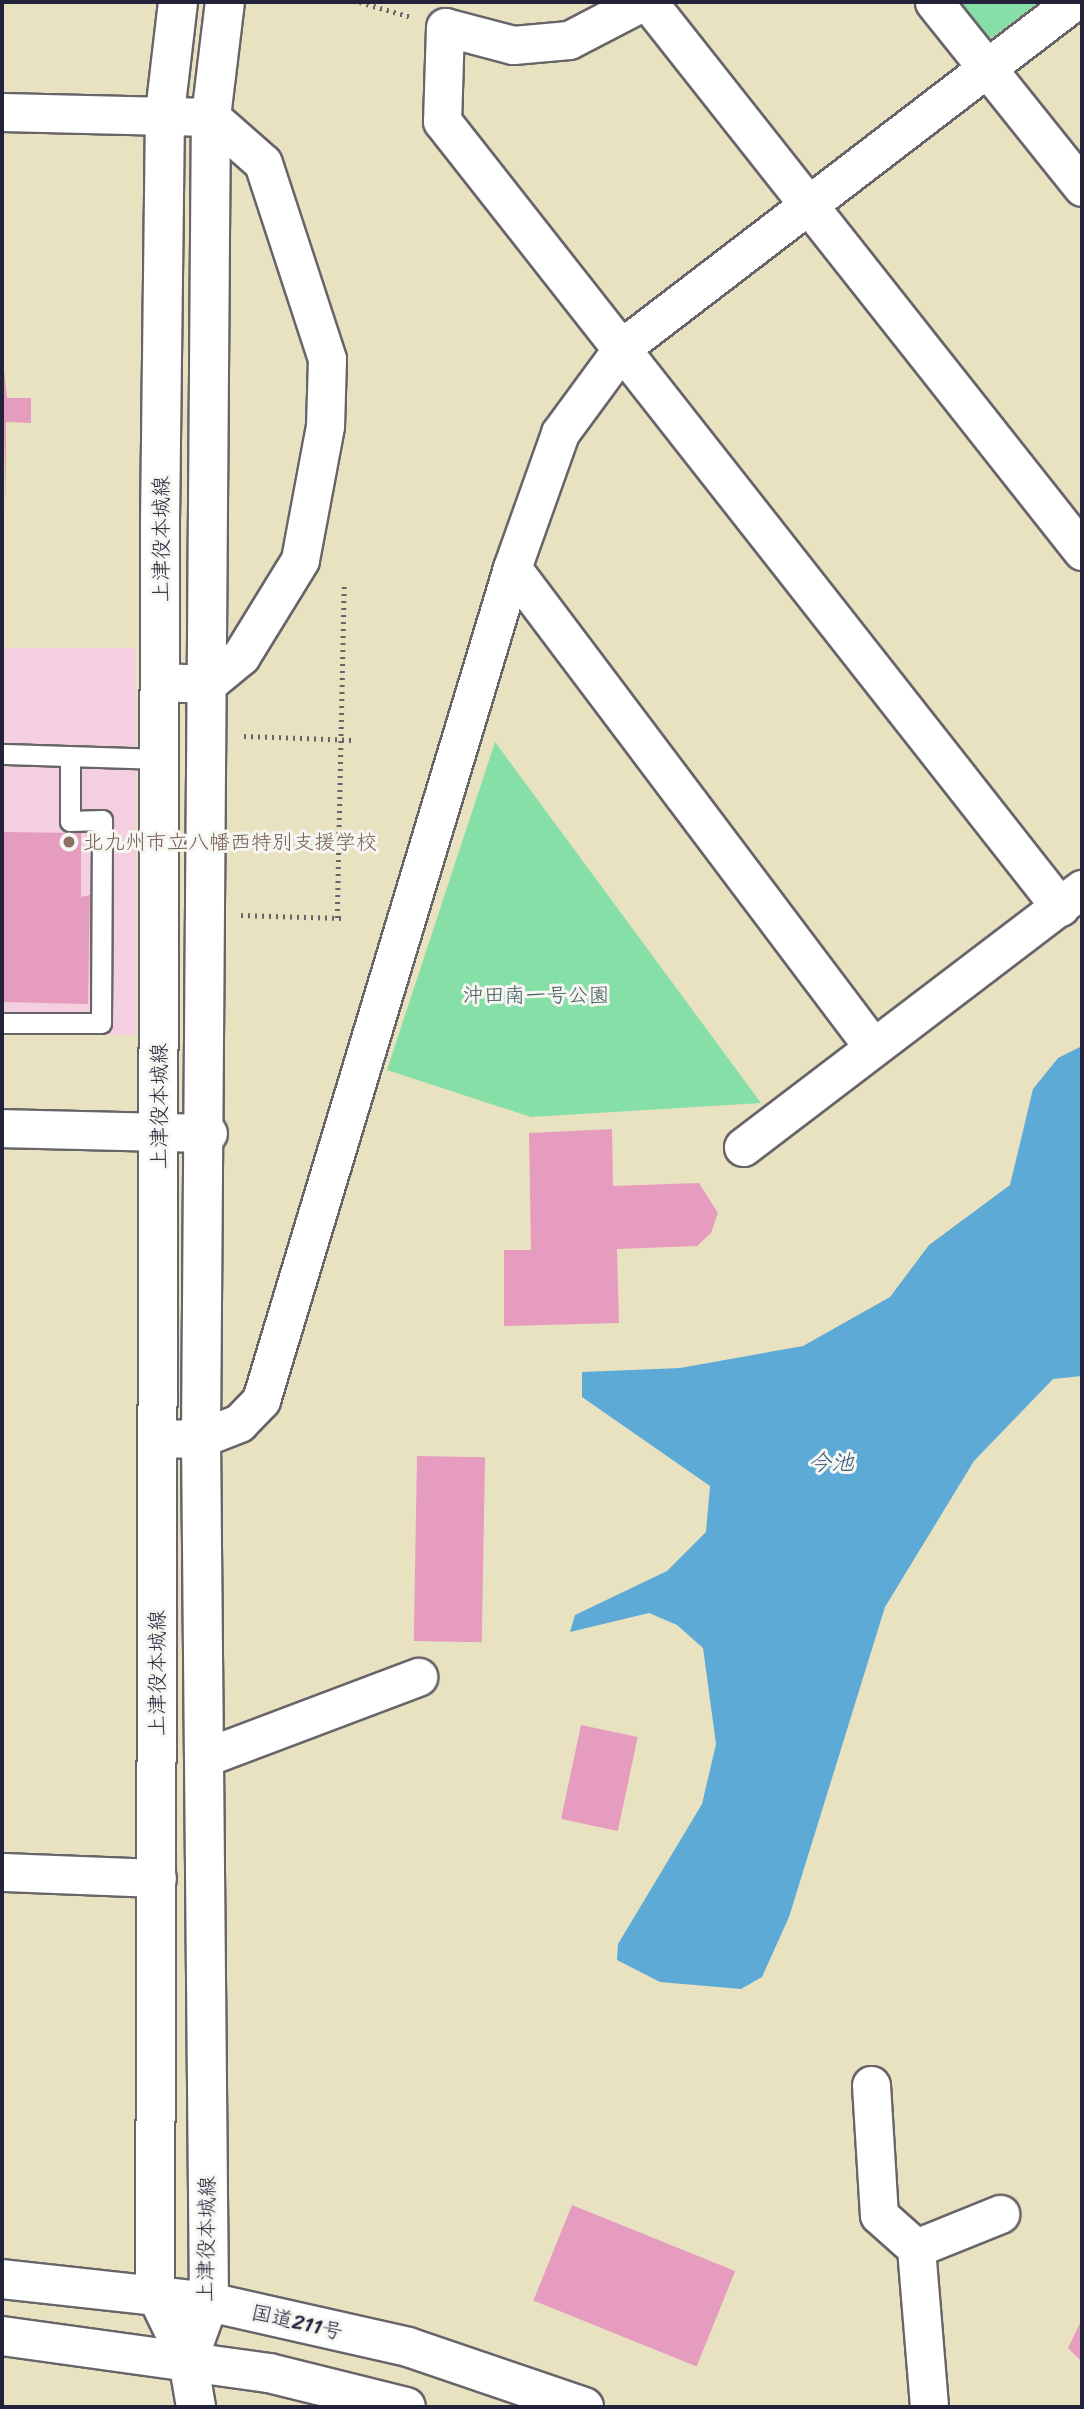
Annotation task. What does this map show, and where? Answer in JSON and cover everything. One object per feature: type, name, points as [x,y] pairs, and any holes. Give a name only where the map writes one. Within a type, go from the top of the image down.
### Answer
[{"type":"main road","name":"上津役本城線","points":[[178,2],[166,113],[160,682],[155,2292],[188,2360]]},
{"type":"main road","name":"上津役本城線","points":[[188,2360],[209,2302],[201,1438],[208,1133],[207,684],[211,117],[225,2]]},
{"type":"main road","name":"国道211号","points":[[2,2279],[155,2292],[209,2302],[408,2347],[584,2407]]},
{"type":"main road","points":[[2,2336],[188,2360],[406,2407]]},
{"type":"main road","points":[[188,2360],[196,2407]]},
{"type":"street","points":[[642,2],[569,40],[513,45],[445,27],[442,121],[1071,898],[743,1147]]},
{"type":"street","points":[[648,2],[805,203],[828,223],[1082,551]]},
{"type":"street","points":[[934,2],[1082,187]]},
{"type":"street","points":[[158,1438],[201,1438],[239,1423],[261,1400],[512,568],[560,433],[624,346],[805,203],[1073,2]]},
{"type":"street","points":[[2,112],[166,113],[211,117],[263,163],[327,359],[325,426],[300,560],[250,648],[207,684],[160,682]]},
{"type":"street","points":[[512,568],[873,1047]]},
{"type":"street","points":[[2,1128],[208,1133]]},
{"type":"street","points":[[206,1757],[418,1676]]},
{"type":"street","points":[[2,1872],[157,1878]]},
{"type":"street","points":[[871,2085],[879,2215],[916,2248],[929,2407]]},
{"type":"street","points":[[916,2248],[1000,2214]]},
{"type":"lane","points":[[2,754],[160,759]]},
{"type":"lane","points":[[2,1023],[101,1023],[102,820],[70,821],[70,756]]},
{"type":"path","points":[[360,2],[445,27]]},
{"type":"path","points":[[240,915],[340,918],[344,583]]},
{"type":"path","points":[[240,736],[355,740]]},
{"type":"shaded area","name":"北九州市立八幡西特別支援学校","points":[[2,648],[136,648],[136,1035],[2,1035]]},
{"type":"green space","points":[[950,2],[1039,2],[993,37],[977,38]]},
{"type":"green space","name":"沖田南一号公園","points":[[495,742],[761,1103],[531,1117],[387,1070]]},
{"type":"water","name":"今池","points":[[1082,1046],[1082,1376],[1053,1379],[974,1461],[885,1607],[789,1917],[762,1977],[741,1989],[660,1982],[617,1960],[618,1944],[702,1804],[716,1744],[703,1648],[677,1625],[649,1613],[570,1632],[575,1615],[667,1571],[706,1532],[710,1486],[582,1397],[582,1372],[680,1368],[803,1346],[890,1297],[929,1245],[1010,1185],[1033,1089],[1058,1058]]},
{"type":"building","points":[[2,351],[7,398],[31,398],[31,423],[6,422],[6,509]]},
{"type":"building","points":[[2,832],[81,833],[81,897],[90,895],[88,1004],[2,1002]]},
{"type":"building","points":[[612,1129],[613,1186],[699,1183],[718,1213],[711,1233],[697,1246],[617,1249],[619,1323],[504,1326],[504,1250],[531,1250],[529,1133]]},
{"type":"building","points":[[417,1456],[485,1457],[482,1642],[414,1641]]},
{"type":"building","points":[[581,1725],[638,1737],[618,1831],[561,1819]]},
{"type":"building","points":[[572,2205],[735,2271],[697,2366],[533,2300]]},
{"type":"building","points":[[1082,2319],[1082,2362],[1068,2348]]},
{"type":"place","name":"北九州市立八幡西特別支援学校","points":[[69,842]]}]
